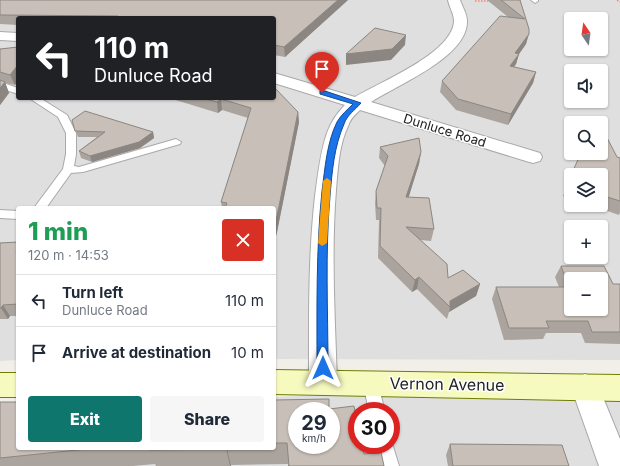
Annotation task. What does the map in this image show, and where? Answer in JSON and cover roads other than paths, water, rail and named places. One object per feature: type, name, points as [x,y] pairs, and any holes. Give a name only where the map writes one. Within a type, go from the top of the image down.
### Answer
[{"type":"street","points":[[323,382],[322,234],[328,170],[340,124],[345,115],[358,103],[443,53],[454,40],[461,24],[459,8],[454,0]]},
{"type":"street","points":[[0,36],[16,37]]},
{"type":"street","name":"Dunluce Road","points":[[276,79],[533,157]]},
{"type":"street","name":"Vernon Avenue","points":[[276,382],[620,388]]},
{"type":"street","points":[[0,385],[16,385]]},
{"type":"street","points":[[585,387],[615,466]]},
{"type":"lane","points":[[0,85],[16,90]]},
{"type":"lane","points":[[37,100],[62,115],[72,133],[71,154],[68,169],[41,206]]},
{"type":"lane","points":[[68,169],[79,170],[176,142]]},
{"type":"lane","points":[[0,214],[16,214]]},
{"type":"lane","points":[[371,383],[375,402]]},
{"type":"lane","points":[[387,454],[390,466]]}]
